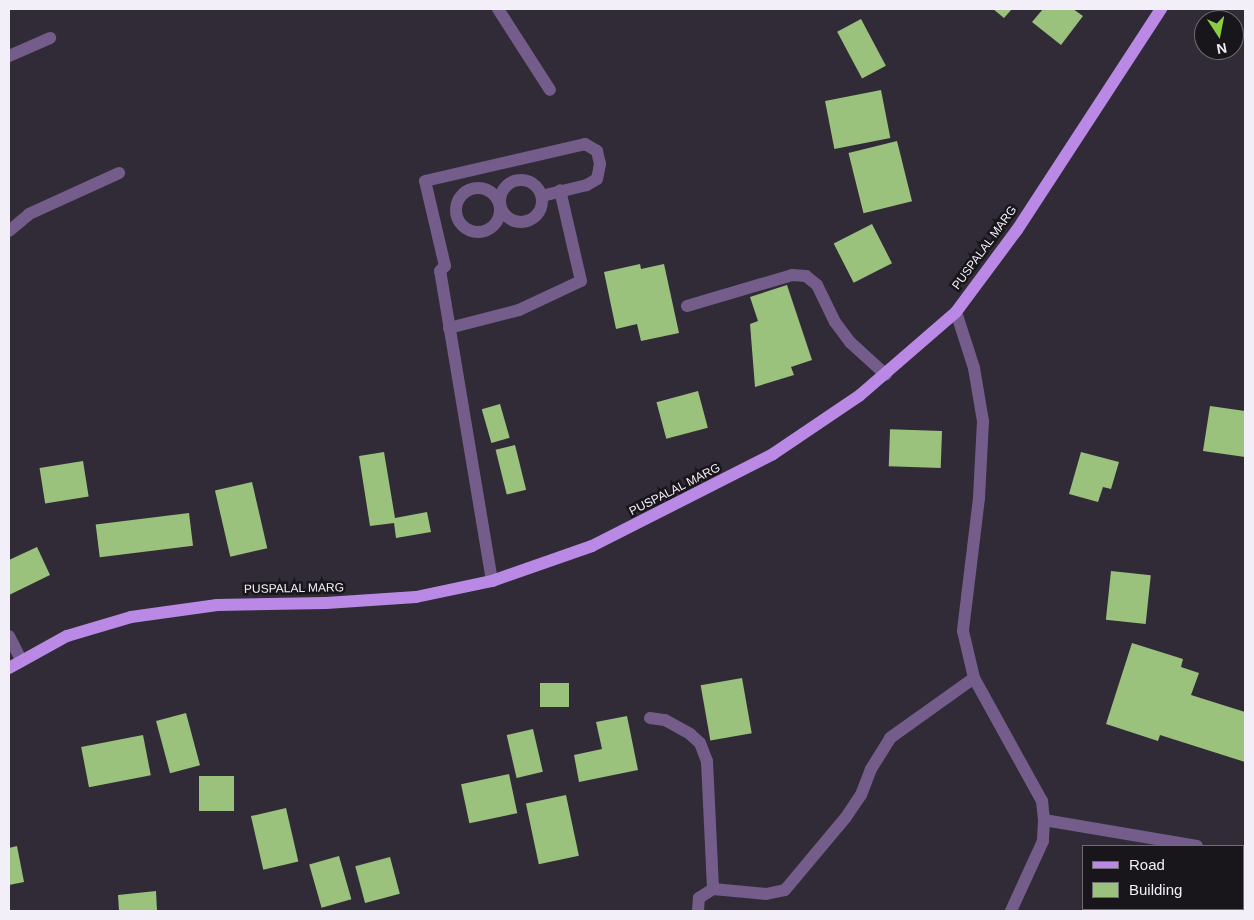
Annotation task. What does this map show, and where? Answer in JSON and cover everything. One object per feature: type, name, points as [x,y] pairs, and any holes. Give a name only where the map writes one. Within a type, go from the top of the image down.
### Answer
[{"type":"main road","name":"PUSPALAL MARG","points":[[9,668],[67,636],[131,617],[217,605],[326,604],[416,597],[492,581],[592,546],[677,506],[773,454],[886,375],[956,312],[1018,230],[1160,9]]},
{"type":"street","points":[[498,9],[550,90]]},
{"type":"street","points":[[9,56],[50,38]]},
{"type":"street","points":[[492,581],[440,271],[446,266],[425,181],[585,144],[597,151],[600,164],[597,179],[588,185],[560,190],[542,196]]},
{"type":"street","points":[[9,231],[29,214],[119,173]]},
{"type":"street","points":[[513,181],[534,184],[542,196],[541,209],[526,222],[507,217],[500,206],[502,192],[513,181]]},
{"type":"street","points":[[449,328],[519,310],[581,281],[560,190]]},
{"type":"street","points":[[687,306],[792,275],[806,276],[816,284],[835,322],[886,375]]},
{"type":"street","points":[[956,312],[974,368],[983,421],[979,498],[963,630],[974,678],[1042,801],[1044,820],[1043,841],[1011,911]]},
{"type":"street","points":[[9,636],[22,661]]},
{"type":"street","points":[[698,911],[699,898],[713,889],[766,894],[785,890],[861,795],[871,769],[890,738],[974,678]]},
{"type":"street","points":[[650,718],[665,720],[690,734],[700,743],[707,761],[713,889]]},
{"type":"street","points":[[1044,820],[1192,845]]},
{"type":"building","points":[[993,9],[1012,9],[1004,18]]},
{"type":"building","points":[[1043,9],[1073,9],[1083,16],[1061,45],[1032,22]]},
{"type":"building","points":[[861,19],[886,66],[862,78],[837,32]]},
{"type":"building","points":[[881,90],[890,138],[834,149],[825,101]]},
{"type":"building","points":[[897,141],[912,201],[863,213],[848,153]]},
{"type":"building","points":[[872,224],[892,263],[854,283],[834,244]]},
{"type":"building","points":[[640,264],[641,269],[664,264],[679,333],[641,341],[637,324],[616,329],[604,272]]},
{"type":"building","points":[[787,285],[812,360],[791,367],[794,375],[755,387],[750,324],[758,321],[750,297]]},
{"type":"building","points":[[698,391],[708,428],[666,439],[656,402]]},
{"type":"building","points":[[500,404],[510,438],[491,443],[482,409]]},
{"type":"building","points":[[1210,406],[1245,411],[1245,457],[1203,451]]},
{"type":"building","points":[[890,429],[942,431],[941,468],[889,466]]},
{"type":"building","points":[[515,445],[526,490],[507,494],[496,450]]},
{"type":"building","points":[[384,452],[395,518],[427,512],[431,532],[396,538],[394,523],[370,526],[359,456]]},
{"type":"building","points":[[1081,452],[1119,462],[1111,489],[1103,487],[1098,502],[1069,494]]},
{"type":"building","points":[[83,461],[89,497],[45,503],[40,468]]},
{"type":"building","points":[[252,482],[267,548],[230,557],[215,491]]},
{"type":"building","points":[[189,513],[193,546],[100,557],[96,524]]},
{"type":"building","points":[[37,547],[50,575],[9,595],[9,560]]},
{"type":"building","points":[[1111,571],[1151,575],[1146,624],[1106,620]]},
{"type":"building","points":[[1132,643],[1183,659],[1181,667],[1199,673],[1191,695],[1245,712],[1245,762],[1160,735],[1158,741],[1106,724]]},
{"type":"building","points":[[742,678],[752,733],[710,740],[701,685]]},
{"type":"building","points":[[540,683],[569,683],[569,707],[540,707]]},
{"type":"building","points":[[186,713],[200,765],[170,773],[156,721]]},
{"type":"building","points":[[627,716],[638,770],[579,782],[574,755],[602,749],[596,722]]},
{"type":"building","points":[[533,729],[543,772],[517,778],[507,735]]},
{"type":"building","points":[[143,735],[151,775],[89,787],[81,747]]},
{"type":"building","points":[[509,774],[517,813],[469,823],[461,784]]},
{"type":"building","points":[[199,776],[234,776],[234,811],[199,811]]},
{"type":"building","points":[[566,795],[579,856],[539,864],[526,804]]},
{"type":"building","points":[[286,808],[298,862],[263,870],[251,816]]},
{"type":"building","points":[[17,846],[24,882],[9,885],[9,848]]},
{"type":"building","points":[[339,856],[351,899],[322,908],[309,865]]},
{"type":"building","points":[[390,857],[400,894],[365,903],[355,866]]},
{"type":"building","points":[[156,891],[157,911],[119,911],[118,895]]}]
